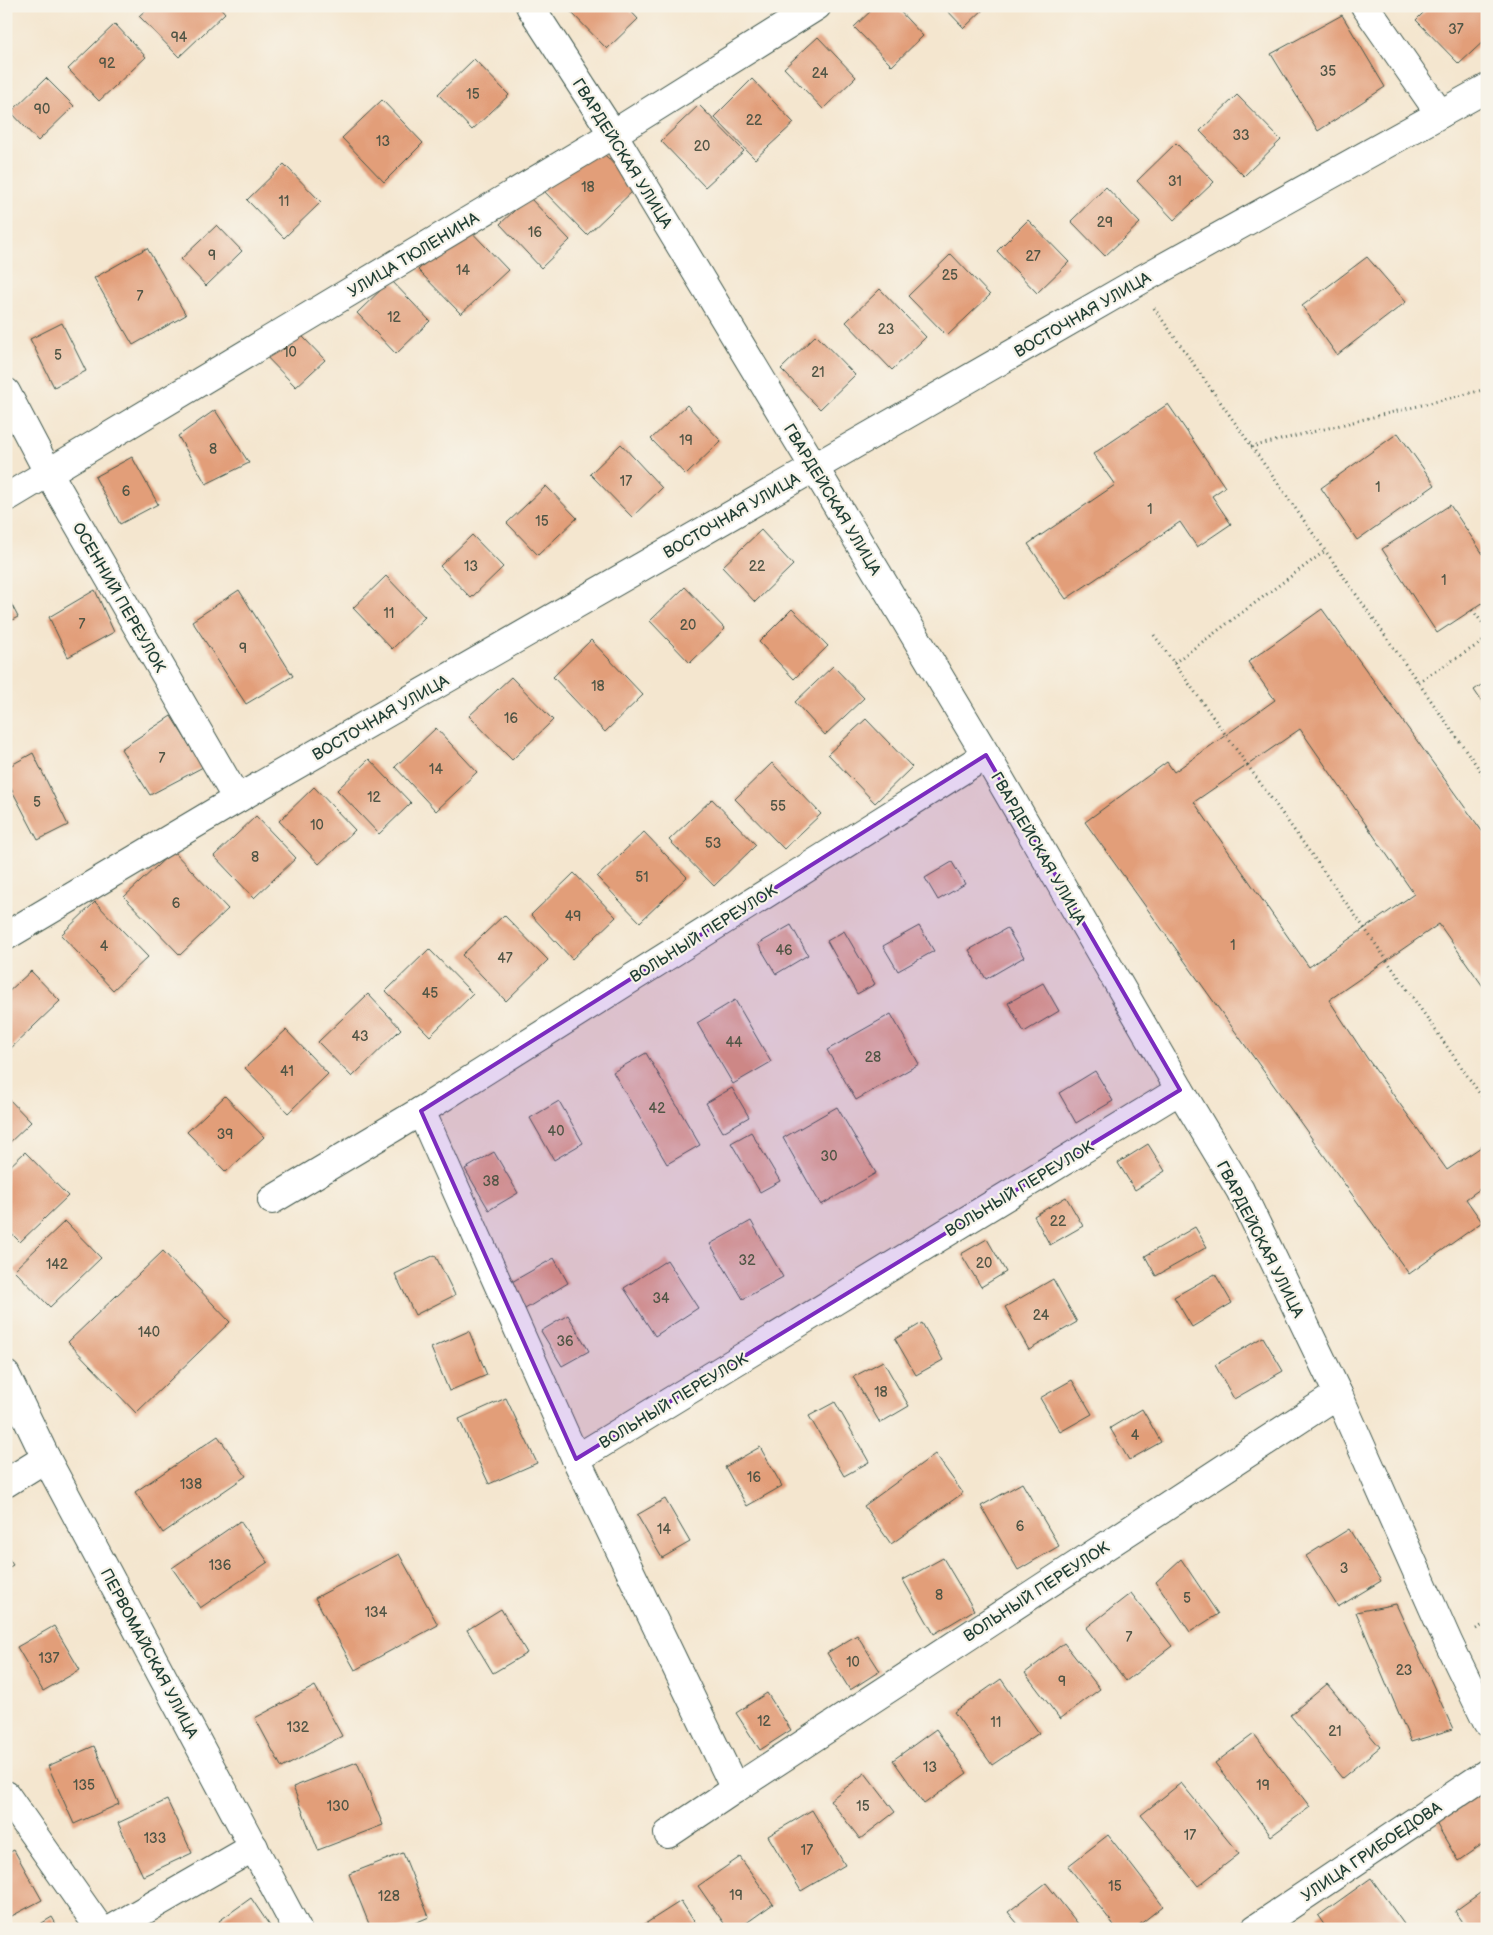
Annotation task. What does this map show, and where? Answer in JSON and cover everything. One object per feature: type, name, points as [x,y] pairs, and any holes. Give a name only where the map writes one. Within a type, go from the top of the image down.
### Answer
[{"type":"street","name":"ГВАРДЕЙСКАЯ УЛИЦА","points":[[530,6],[613,134],[814,467],[986,755],[1240,1190],[1338,1394],[1458,1663],[1487,1722]]},
{"type":"street","name":"УЛИЦА ТЮЛЕНИНА","points":[[6,498],[613,134],[817,6]]},
{"type":"street","points":[[1366,6],[1440,114]]},
{"type":"street","name":"ВОСТОЧНАЯ УЛИЦА","points":[[6,936],[237,799],[814,467],[1139,281],[1487,88]]},
{"type":"street","name":"ОСЕННИЙ ПЕРЕУЛОК","points":[[6,392],[48,472],[237,799]]},
{"type":"street","name":"ВОЛЬНЫЙ ПЕРЕУЛОК","points":[[272,1200],[421,1111],[986,755]]},
{"type":"street","name":"ВОЛЬНЫЙ ПЕРЕУЛОК","points":[[576,1459],[1180,1090]]},
{"type":"street","points":[[421,1111],[576,1459],[735,1788]]},
{"type":"street","name":"ПЕРВОМАЙСКАЯ УЛИЦА","points":[[6,1375],[46,1458],[297,1929]]},
{"type":"street","name":"ВОЛЬНЫЙ ПЕРЕУЛОК","points":[[668,1834],[735,1788],[1338,1394]]},
{"type":"street","points":[[6,1483],[46,1458]]},
{"type":"street","name":"УЛИЦА ГРИБОЕДОВА","points":[[1255,1929],[1487,1773]]},
{"type":"street","points":[[6,1795],[100,1929]]},
{"type":"street","points":[[112,1929],[254,1847]]},
{"type":"path","points":[[1139,281],[1157,312],[1251,447],[1487,780]]},
{"type":"path","points":[[1251,447],[1487,389]]},
{"type":"path","points":[[1174,663],[1325,550]]},
{"type":"path","points":[[1472,610],[1487,628]]},
{"type":"path","points":[[1154,635],[1365,929],[1487,1104]]},
{"type":"path","points":[[1418,682],[1487,639]]},
{"type":"highlighted area","points":[[986,755],[1180,1090],[576,1459],[421,1111]]},
{"type":"building","points":[[150,6],[219,6],[225,13],[179,57],[139,16]]},
{"type":"building","points":[[571,6],[626,6],[638,19],[607,49],[568,9]]},
{"type":"building","points":[[876,6],[895,6],[923,36],[892,66],[854,27]]},
{"type":"building","points":[[943,6],[987,6],[964,28]]},
{"type":"building","points":[[1430,6],[1487,6],[1487,38],[1459,64],[1416,20]]},
{"type":"building","points":[[1342,15],[1385,87],[1318,131],[1271,54]]},
{"type":"building","points":[[115,24],[146,57],[99,101],[68,69]]},
{"type":"building","points":[[818,37],[856,77],[823,109],[784,68]]},
{"type":"building","points":[[474,59],[509,95],[472,130],[438,94]]},
{"type":"building","points":[[46,78],[74,106],[38,141],[11,112]]},
{"type":"building","points":[[752,79],[794,123],[755,159],[714,117]]},
{"type":"building","points":[[1237,95],[1281,140],[1244,176],[1200,131]]},
{"type":"building","points":[[382,100],[423,143],[384,182],[342,138]]},
{"type":"building","points":[[699,105],[744,151],[705,187],[661,141]]},
{"type":"building","points":[[590,139],[636,188],[587,235],[540,187]]},
{"type":"building","points":[[1176,143],[1214,182],[1174,220],[1137,181]]},
{"type":"building","points":[[284,164],[321,202],[284,238],[247,200]]},
{"type":"building","points":[[1106,187],[1140,223],[1105,256],[1071,221]]},
{"type":"building","points":[[529,197],[570,240],[541,268],[500,224]]},
{"type":"building","points":[[1028,220],[1069,262],[1037,293],[997,251]]},
{"type":"building","points":[[217,225],[242,251],[206,286],[181,259]]},
{"type":"building","points":[[465,225],[508,270],[461,314],[418,270]]},
{"type":"building","points":[[147,248],[186,315],[133,345],[94,278]]},
{"type":"building","points":[[951,254],[990,295],[947,336],[908,296]]},
{"type":"building","points":[[1367,257],[1406,302],[1337,355],[1302,306]]},
{"type":"building","points":[[391,280],[430,321],[396,354],[357,313]]},
{"type":"building","points":[[880,289],[926,337],[892,370],[846,322]]},
{"type":"building","points":[[284,317],[325,360],[296,387],[255,345]]},
{"type":"building","points":[[62,323],[86,371],[54,387],[30,339]]},
{"type":"building","points":[[816,335],[855,375],[820,409],[781,369]]},
{"type":"building","points":[[1168,404],[1225,487],[1212,496],[1231,524],[1197,547],[1180,522],[1066,599],[1028,544],[1115,485],[1093,454]]},
{"type":"building","points":[[687,405],[721,441],[686,475],[651,439]]},
{"type":"building","points":[[215,410],[249,463],[206,484],[178,436]]},
{"type":"building","points":[[1398,433],[1435,485],[1357,540],[1321,488]]},
{"type":"building","points":[[621,444],[662,488],[632,517],[590,474]]},
{"type":"building","points":[[132,457],[158,504],[120,524],[95,477]]},
{"type":"building","points":[[546,486],[577,518],[538,555],[507,523]]},
{"type":"building","points":[[1450,505],[1487,560],[1487,600],[1437,633],[1382,549]]},
{"type":"building","points":[[761,530],[793,565],[755,602],[722,567]]},
{"type":"building","points":[[472,535],[503,567],[471,598],[440,566]]},
{"type":"building","points":[[386,576],[425,617],[392,649],[353,608]]},
{"type":"building","points":[[685,587],[725,629],[690,663],[650,621]]},
{"type":"building","points":[[95,590],[114,632],[68,657],[49,617]]},
{"type":"building","points":[[239,590],[293,676],[246,704],[192,621]]},
{"type":"building","points":[[6,594],[18,617],[6,623]]},
{"type":"building","points":[[792,609],[828,646],[794,679],[759,642]]},
{"type":"building","points":[[1322,609],[1487,838],[1487,992],[1439,924],[1329,1000],[1367,1058],[1447,1170],[1487,1143],[1487,1184],[1466,1199],[1482,1222],[1409,1274],[1085,822],[1167,762],[1174,772],[1275,700],[1248,662]],"holes":[[[1300,729],[1414,894],[1309,967],[1194,802]]]},
{"type":"building","points":[[591,640],[643,695],[605,732],[553,677]]},
{"type":"building","points":[[833,666],[864,698],[825,735],[795,702]]},
{"type":"building","points":[[511,677],[553,720],[512,760],[469,716]]},
{"type":"building","points":[[1487,681],[1487,709],[1474,690]]},
{"type":"building","points":[[171,716],[203,767],[150,795],[121,749]]},
{"type":"building","points":[[866,719],[912,767],[875,803],[828,754]]},
{"type":"building","points":[[436,728],[477,772],[436,811],[395,767]]},
{"type":"building","points":[[33,753],[68,825],[38,840],[6,779],[6,768]]},
{"type":"building","points":[[369,759],[411,803],[379,834],[337,790]]},
{"type":"building","points":[[772,763],[821,814],[784,849],[735,799]]},
{"type":"building","points":[[314,787],[355,830],[319,864],[279,821]]},
{"type":"building","points":[[712,799],[756,845],[714,886],[669,840]]},
{"type":"building","points":[[256,816],[296,858],[254,898],[214,856]]},
{"type":"building","points":[[644,832],[687,877],[640,922],[597,877]]},
{"type":"building","points":[[173,851],[228,909],[180,955],[124,897]]},
{"type":"building","points":[[952,862],[965,884],[938,900],[925,878]]},
{"type":"building","points":[[574,873],[616,917],[572,959],[531,915]]},
{"type":"building","points":[[95,902],[148,957],[113,990],[61,935]]},
{"type":"building","points":[[504,915],[548,960],[506,1001],[462,955]]},
{"type":"building","points":[[791,925],[808,955],[776,974],[758,944]]},
{"type":"building","points":[[919,926],[934,951],[898,971],[883,946]]},
{"type":"building","points":[[1007,928],[1024,957],[986,979],[969,950]]},
{"type":"building","points":[[844,931],[875,984],[857,994],[827,941]]},
{"type":"building","points":[[429,949],[473,994],[430,1036],[386,991]]},
{"type":"building","points":[[31,971],[60,1001],[8,1051],[6,1049],[6,994]]},
{"type":"building","points":[[1043,983],[1059,1011],[1024,1032],[1008,1003]]},
{"type":"building","points":[[368,994],[401,1029],[352,1077],[318,1042]]},
{"type":"building","points":[[735,1000],[771,1062],[733,1084],[697,1023]]},
{"type":"building","points":[[891,1014],[919,1064],[856,1100],[827,1050]]},
{"type":"building","points":[[286,1030],[328,1074],[288,1113],[245,1068]]},
{"type":"building","points":[[646,1053],[700,1145],[667,1164],[613,1072]]},
{"type":"building","points":[[1095,1071],[1113,1101],[1076,1123],[1059,1093]]},
{"type":"building","points":[[732,1088],[749,1117],[723,1132],[706,1103]]},
{"type":"building","points":[[6,1096],[31,1122],[6,1146]]},
{"type":"building","points":[[225,1096],[264,1137],[226,1172],[187,1132]]},
{"type":"building","points":[[559,1101],[583,1143],[554,1160],[530,1118]]},
{"type":"building","points":[[837,1107],[876,1173],[821,1205],[783,1138]]},
{"type":"building","points":[[751,1132],[780,1181],[760,1192],[731,1143]]},
{"type":"building","points":[[1148,1144],[1165,1171],[1135,1190],[1118,1163]]},
{"type":"building","points":[[25,1152],[68,1196],[20,1242],[6,1228],[6,1170]]},
{"type":"building","points":[[494,1152],[518,1193],[489,1210],[465,1169]]},
{"type":"building","points":[[1066,1197],[1083,1226],[1050,1245],[1034,1216]]},
{"type":"building","points":[[65,1221],[101,1258],[50,1307],[14,1270]]},
{"type":"building","points":[[751,1221],[783,1277],[743,1299],[710,1244]]},
{"type":"building","points":[[1195,1227],[1207,1247],[1156,1276],[1145,1256]]},
{"type":"building","points":[[987,1239],[1006,1272],[981,1287],[961,1254]]},
{"type":"building","points":[[163,1251],[230,1322],[136,1413],[68,1342]]},
{"type":"building","points":[[435,1255],[455,1295],[415,1315],[395,1274]]},
{"type":"building","points":[[554,1258],[568,1283],[525,1309],[510,1283]]},
{"type":"building","points":[[667,1260],[698,1308],[655,1336],[624,1288]]},
{"type":"building","points":[[1215,1274],[1232,1303],[1192,1327],[1174,1297]]},
{"type":"building","points":[[1053,1279],[1077,1322],[1029,1350],[1005,1307]]},
{"type":"building","points":[[568,1315],[589,1351],[562,1366],[541,1331]]},
{"type":"building","points":[[922,1323],[943,1360],[916,1375],[895,1339]]},
{"type":"building","points":[[469,1331],[487,1375],[449,1391],[431,1348]]},
{"type":"building","points":[[1263,1337],[1283,1371],[1234,1399],[1215,1365]]},
{"type":"building","points":[[883,1361],[909,1406],[880,1423],[853,1377]]},
{"type":"building","points":[[1072,1380],[1092,1414],[1060,1432],[1040,1398]]},
{"type":"building","points":[[506,1398],[537,1463],[489,1484],[459,1419]]},
{"type":"building","points":[[835,1402],[869,1462],[844,1476],[809,1416]]},
{"type":"building","points":[[1142,1409],[1161,1442],[1129,1460],[1110,1428]]},
{"type":"building","points":[[218,1436],[246,1476],[163,1533],[135,1492]]},
{"type":"building","points":[[760,1447],[782,1486],[747,1506],[725,1467]]},
{"type":"building","points":[[935,1454],[963,1493],[891,1544],[864,1506]]},
{"type":"building","points":[[1022,1483],[1059,1546],[1018,1570],[981,1506]]},
{"type":"building","points":[[665,1499],[690,1542],[662,1558],[637,1515]]},
{"type":"building","points":[[240,1521],[268,1562],[200,1608],[172,1568]]},
{"type":"building","points":[[1349,1529],[1381,1581],[1338,1607],[1306,1556]]},
{"type":"building","points":[[399,1554],[438,1625],[355,1670],[315,1598]]},
{"type":"building","points":[[6,1555],[13,1565],[6,1569]]},
{"type":"building","points":[[943,1558],[974,1610],[934,1634],[903,1580]]},
{"type":"building","points":[[1181,1559],[1218,1614],[1190,1632],[1156,1582]]},
{"type":"building","points":[[1131,1593],[1172,1646],[1126,1681],[1086,1628]]},
{"type":"building","points":[[1396,1604],[1453,1729],[1411,1742],[1356,1612]]},
{"type":"building","points":[[501,1609],[527,1653],[493,1673],[467,1630]]},
{"type":"building","points":[[54,1626],[80,1670],[43,1691],[17,1647]]},
{"type":"building","points":[[857,1635],[880,1671],[850,1690],[827,1653]]},
{"type":"building","points":[[1064,1643],[1100,1689],[1060,1719],[1025,1673]]},
{"type":"building","points":[[1001,1679],[1039,1733],[992,1765],[954,1712]]},
{"type":"building","points":[[1327,1684],[1380,1747],[1342,1778],[1290,1715]]},
{"type":"building","points":[[315,1686],[342,1736],[282,1768],[255,1718]]},
{"type":"building","points":[[767,1693],[791,1730],[760,1750],[736,1713]]},
{"type":"building","points":[[936,1729],[967,1773],[924,1804],[893,1760]]},
{"type":"building","points":[[1254,1734],[1310,1807],[1271,1836],[1215,1763]]},
{"type":"building","points":[[94,1746],[119,1804],[74,1824],[48,1766]]},
{"type":"building","points":[[357,1762],[383,1825],[318,1850],[293,1787]]},
{"type":"building","points":[[865,1773],[895,1812],[860,1839],[830,1800]]},
{"type":"building","points":[[1181,1783],[1239,1854],[1198,1886],[1141,1815]]},
{"type":"building","points":[[1480,1790],[1487,1799],[1487,1841],[1458,1861],[1436,1823]]},
{"type":"building","points":[[167,1800],[192,1853],[143,1876],[118,1823]]},
{"type":"building","points":[[812,1810],[845,1865],[801,1891],[768,1836]]},
{"type":"building","points":[[1108,1835],[1163,1906],[1134,1929],[1117,1929],[1068,1866]]},
{"type":"building","points":[[14,1850],[42,1900],[6,1919],[6,1854]]},
{"type":"building","points":[[403,1853],[429,1917],[401,1929],[371,1929],[349,1874]]},
{"type":"building","points":[[740,1857],[773,1904],[738,1929],[728,1929],[698,1886]]},
{"type":"building","points":[[1371,1878],[1406,1927],[1404,1929],[1327,1929],[1318,1916]]},
{"type":"building","points":[[1046,1883],[1082,1929],[1022,1929],[1008,1912]]},
{"type":"building","points":[[1487,1888],[1487,1929],[1468,1929],[1455,1911]]},
{"type":"building","points":[[251,1898],[272,1929],[224,1929],[219,1921]]},
{"type":"building","points":[[681,1901],[699,1929],[637,1929]]},
{"type":"building","points":[[52,1917],[59,1929],[32,1929]]}]
